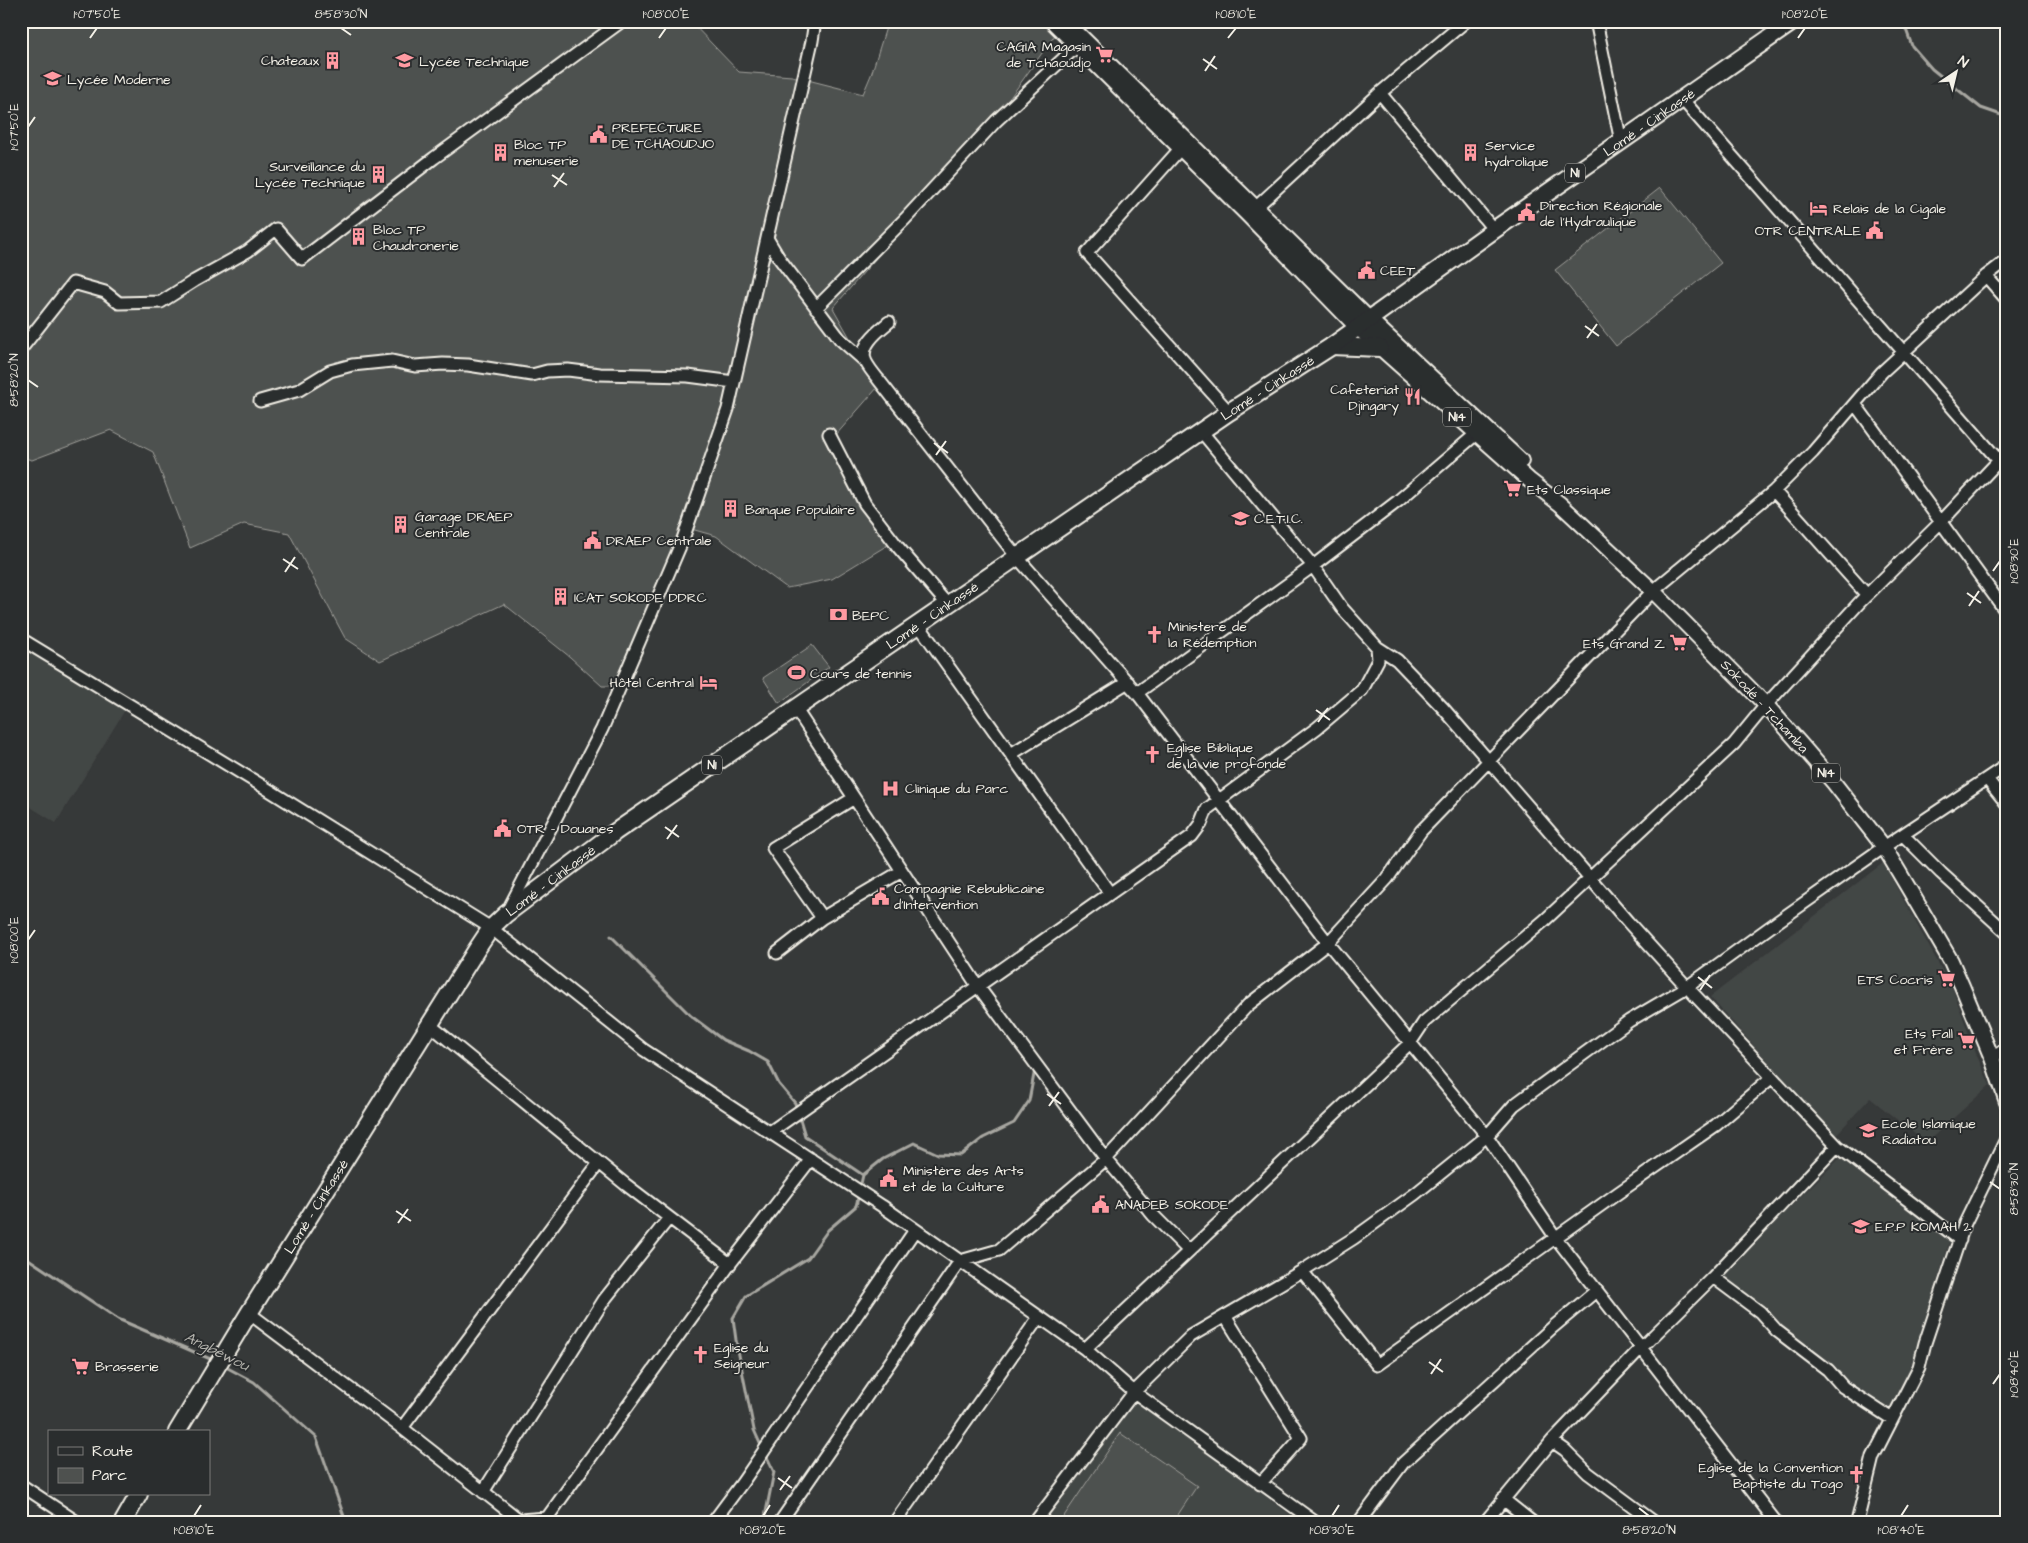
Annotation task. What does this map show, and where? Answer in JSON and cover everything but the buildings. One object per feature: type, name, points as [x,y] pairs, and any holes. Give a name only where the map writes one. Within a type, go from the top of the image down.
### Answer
[{"type":"highway","name":"Lomé - Cinkassé","points":[[178,1430],[249,1313],[491,928],[506,914],[615,832],[1228,412],[1332,346],[1362,322],[1794,21]]},
{"type":"highway","points":[[1332,346],[1380,348]]},
{"type":"highway","points":[[123,1522],[138,1496]]},
{"type":"main road","points":[[1052,21],[1180,149],[1251,211]]},
{"type":"main road","points":[[1065,21],[1362,322]]},
{"type":"main road","name":"Sokodé - Tchamba","points":[[1362,322],[1380,348],[1476,434],[1560,504],[1653,592],[1766,705],[1834,783],[1884,847],[1950,961],[1992,1058],[2007,1102]]},
{"type":"main road","name":"Sokodé - Tchamba","points":[[1362,322],[1534,474],[1560,504]]},
{"type":"street","points":[[21,349],[73,283],[105,292],[119,303],[161,302],[248,251],[276,229],[302,259],[434,158],[622,21]]},
{"type":"street","points":[[506,914],[606,720],[683,539],[728,409],[815,21]]},
{"type":"street","points":[[1251,211],[1380,93],[1466,21]]},
{"type":"street","points":[[1596,21],[1621,142]]},
{"type":"street","points":[[816,308],[905,219],[996,121],[1076,46]]},
{"type":"street","points":[[1380,93],[1494,230]]},
{"type":"street","points":[[1682,99],[1903,352],[2003,456],[2007,470]]},
{"type":"street","points":[[1180,149],[1088,253],[1228,412]]},
{"type":"street","points":[[767,238],[840,339],[865,360],[1017,557],[1137,693],[1328,942],[1487,1136],[1556,1238],[1640,1349],[1776,1522]]},
{"type":"street","points":[[780,1522],[960,1261],[999,1250],[1106,1159],[1248,1005],[1328,942],[1387,879],[1421,831],[1653,592],[1774,491],[1813,452],[1882,372],[1986,276],[2007,260]]},
{"type":"street","points":[[1986,276],[2007,300]]},
{"type":"street","points":[[865,360],[867,344],[889,322]]},
{"type":"street","points":[[260,401],[299,390],[330,371],[352,365],[392,361],[415,366],[468,365],[532,375],[547,371],[568,370],[600,374],[688,376],[734,382]]},
{"type":"street","points":[[1855,404],[1940,523],[2007,612]]},
{"type":"street","points":[[1201,431],[1313,566],[1342,608],[1377,647],[1397,660],[1444,708],[1589,878],[1687,987],[1837,1146],[1960,1240]]},
{"type":"street","points":[[829,434],[865,504],[898,547],[947,604]]},
{"type":"street","points":[[1137,693],[1313,566],[1398,501],[1476,434]]},
{"type":"street","points":[[1085,1349],[1410,1043],[1424,1022],[1545,920],[1734,744],[1766,705],[1867,595],[1940,523],[2003,456]]},
{"type":"street","points":[[1774,491],[1867,595]]},
{"type":"street","points":[[918,624],[1110,892]]},
{"type":"street","points":[[21,639],[265,787],[491,928],[644,1050],[859,1191],[960,1261],[1085,1349],[1134,1392],[1315,1522]]},
{"type":"street","points":[[770,1132],[1192,836],[1201,824],[1207,809],[1317,728],[1362,690],[1378,660],[1377,647]]},
{"type":"street","points":[[1010,754],[1128,682]]},
{"type":"street","points":[[794,708],[977,985],[1106,1159],[1153,1215],[1189,1251]]},
{"type":"street","points":[[1035,1522],[1134,1392],[1190,1336],[1302,1271],[1415,1194],[1487,1136],[1514,1105],[1629,1021],[1687,987],[1884,847],[2007,765]]},
{"type":"street","points":[[1987,779],[2007,804]]},
{"type":"street","points":[[822,918],[773,848],[854,798]]},
{"type":"street","points":[[1903,835],[1941,873],[2007,933]]},
{"type":"street","points":[[777,953],[822,918],[902,871]]},
{"type":"street","points":[[430,1025],[599,1163],[730,1264]]},
{"type":"street","points":[[1992,1058],[2007,1048]]},
{"type":"street","points":[[1302,1271],[1377,1365],[1716,1125],[1772,1077]]},
{"type":"street","points":[[1857,1522],[1873,1457],[1919,1367],[1925,1343],[1965,1223],[2007,1137]]},
{"type":"street","points":[[1485,1522],[1552,1442],[1640,1349],[1713,1278],[1837,1146]]},
{"type":"street","points":[[249,1313],[402,1428],[521,1521],[547,1520],[730,1264],[811,1160]]},
{"type":"street","points":[[402,1428],[599,1163]]},
{"type":"street","points":[[483,1492],[604,1300],[669,1218]]},
{"type":"street","points":[[713,1522],[742,1483],[915,1230]]},
{"type":"street","points":[[1713,1278],[1760,1312],[1777,1331],[1828,1370],[1844,1387],[1892,1419]]},
{"type":"street","points":[[1359,1522],[1403,1463],[1553,1327],[1596,1291]]},
{"type":"street","points":[[1225,1316],[1302,1438],[1260,1484]]},
{"type":"street","points":[[896,1522],[1039,1317]]},
{"type":"street","points":[[1552,1442],[1565,1450],[1588,1473],[1654,1522]]},
{"type":"street","points":[[21,1485],[77,1522]]},
{"type":"street","points":[[1503,1499],[1532,1522]]},
{"type":"shaded area","points":[[21,643],[128,705],[56,823],[21,801]]},
{"type":"shaded area","points":[[1883,863],[1953,990],[1977,1056],[1990,1085],[1926,1143],[1870,1098],[1835,1136],[1710,997]]},
{"type":"shaded area","points":[[1840,1158],[1950,1240],[1913,1359],[1891,1417],[1721,1275]]},
{"type":"shaded area","points":[[1136,1401],[1300,1522],[1045,1522]]},
{"type":"green space","points":[[21,21],[690,21],[739,72],[792,76],[863,94],[888,21],[1040,21],[1055,35],[989,127],[833,308],[878,387],[828,444],[891,543],[832,579],[787,588],[716,536],[684,527],[613,686],[602,686],[570,657],[504,604],[380,661],[345,638],[289,533],[244,524],[190,548],[153,452],[111,430],[32,460],[21,457]]},
{"type":"green space","points":[[1660,188],[1721,263],[1616,346],[1555,270]]},
{"type":"green space","name":"Cours de tennis","points":[[812,645],[829,667],[779,703],[763,678]]},
{"type":"green space","points":[[1120,1433],[1197,1486],[1173,1522],[1060,1522]]},
{"type":"waterway","points":[[1903,21],[1912,46],[1932,69],[1981,108],[2007,117]]},
{"type":"waterway","points":[[611,936],[691,1016],[723,1040],[749,1051],[768,1062],[779,1084],[795,1103],[797,1110]]},
{"type":"waterway","points":[[863,1175],[883,1159],[914,1143],[938,1154],[961,1155],[983,1138],[1014,1123],[1029,1101],[1035,1069]]},
{"type":"waterway","points":[[799,1116],[805,1136],[863,1175],[860,1188]]},
{"type":"waterway","points":[[762,1448],[754,1430],[733,1318],[746,1296],[808,1258],[828,1230],[856,1206],[859,1194]]},
{"type":"waterway","name":"Angbéwou","points":[[21,1254],[118,1319],[215,1361]]},
{"type":"waterway","name":"Angbéwou","points":[[222,1365],[254,1382],[316,1437],[346,1522]]},
{"type":"waterway","points":[[764,1522],[774,1472],[765,1453]]},
{"type":"place","name":"CAGIA Magasin de Tchaoudjo","points":[[1105,54]]},
{"type":"place","name":"Chateaux","points":[[333,60]]},
{"type":"place","name":"Lycée Technique","points":[[405,61]]},
{"type":"place","name":"Lycée Moderne","points":[[53,79]]},
{"type":"place","name":"PREFECTURE DE TCHAOUDJO","points":[[598,135]]},
{"type":"place","name":"Bloc TP menuserie","points":[[500,152]]},
{"type":"place","name":"Service hydrolique","points":[[1471,153]]},
{"type":"place","name":"Surveillance du Lycée Technique","points":[[379,174]]},
{"type":"place","name":"Relais de la Cigale","points":[[1819,208]]},
{"type":"place","name":"Direction Régionale de l'Hydraulique","points":[[1526,213]]},
{"type":"place","name":"OTR CENTRALE","points":[[1875,230]]},
{"type":"place","name":"Bloc TP Chaudronerie","points":[[359,237]]},
{"type":"place","name":"CEET","points":[[1366,270]]},
{"type":"place","name":"Cafeteriat Djingary","points":[[1413,397]]},
{"type":"place","name":"Ets Classique","points":[[1513,489]]},
{"type":"place","name":"Banque Populaire","points":[[731,509]]},
{"type":"place","name":"C.E.T.I.C.","points":[[1240,518]]},
{"type":"place","name":"Garage DRAEP Centrale","points":[[401,524]]},
{"type":"place","name":"DRAEP Centrale","points":[[592,540]]},
{"type":"place","name":"ICAT SOKODE DDRC","points":[[560,597]]},
{"type":"place","name":"BEPC","points":[[838,615]]},
{"type":"place","name":"Ministere de la Rédemption","points":[[1154,634]]},
{"type":"place","name":"Ets Grand Z","points":[[1679,643]]},
{"type":"place","name":"Cours de tennis","points":[[796,673]]},
{"type":"place","name":"Hôtel Central","points":[[708,682]]},
{"type":"place","name":"Eglise Biblique de la vie profonde","points":[[1153,755]]},
{"type":"place","name":"Clinique du Parc","points":[[891,788]]},
{"type":"place","name":"OTR - Douanes","points":[[503,828]]},
{"type":"place","name":"Compagnie Rebublicaine d'Intervention","points":[[880,896]]},
{"type":"place","name":"ETS Cocris","points":[[1947,979]]},
{"type":"place","name":"Ets Fall et Frère","points":[[1967,1041]]},
{"type":"place","name":"Ecole Islamique Radiatou","points":[[1868,1131]]},
{"type":"place","name":"Ministère des Arts et de la Culture","points":[[889,1178]]},
{"type":"place","name":"ANADEB SOKODE","points":[[1101,1204]]},
{"type":"place","name":"E.P.P KOMAH 2","points":[[1861,1226]]},
{"type":"place","name":"Eglise du Seigneur","points":[[700,1355]]},
{"type":"place","name":"Brasserie","points":[[81,1366]]},
{"type":"place","name":"Eglise de la Convention Baptiste du Togo","points":[[1857,1475]]}]
